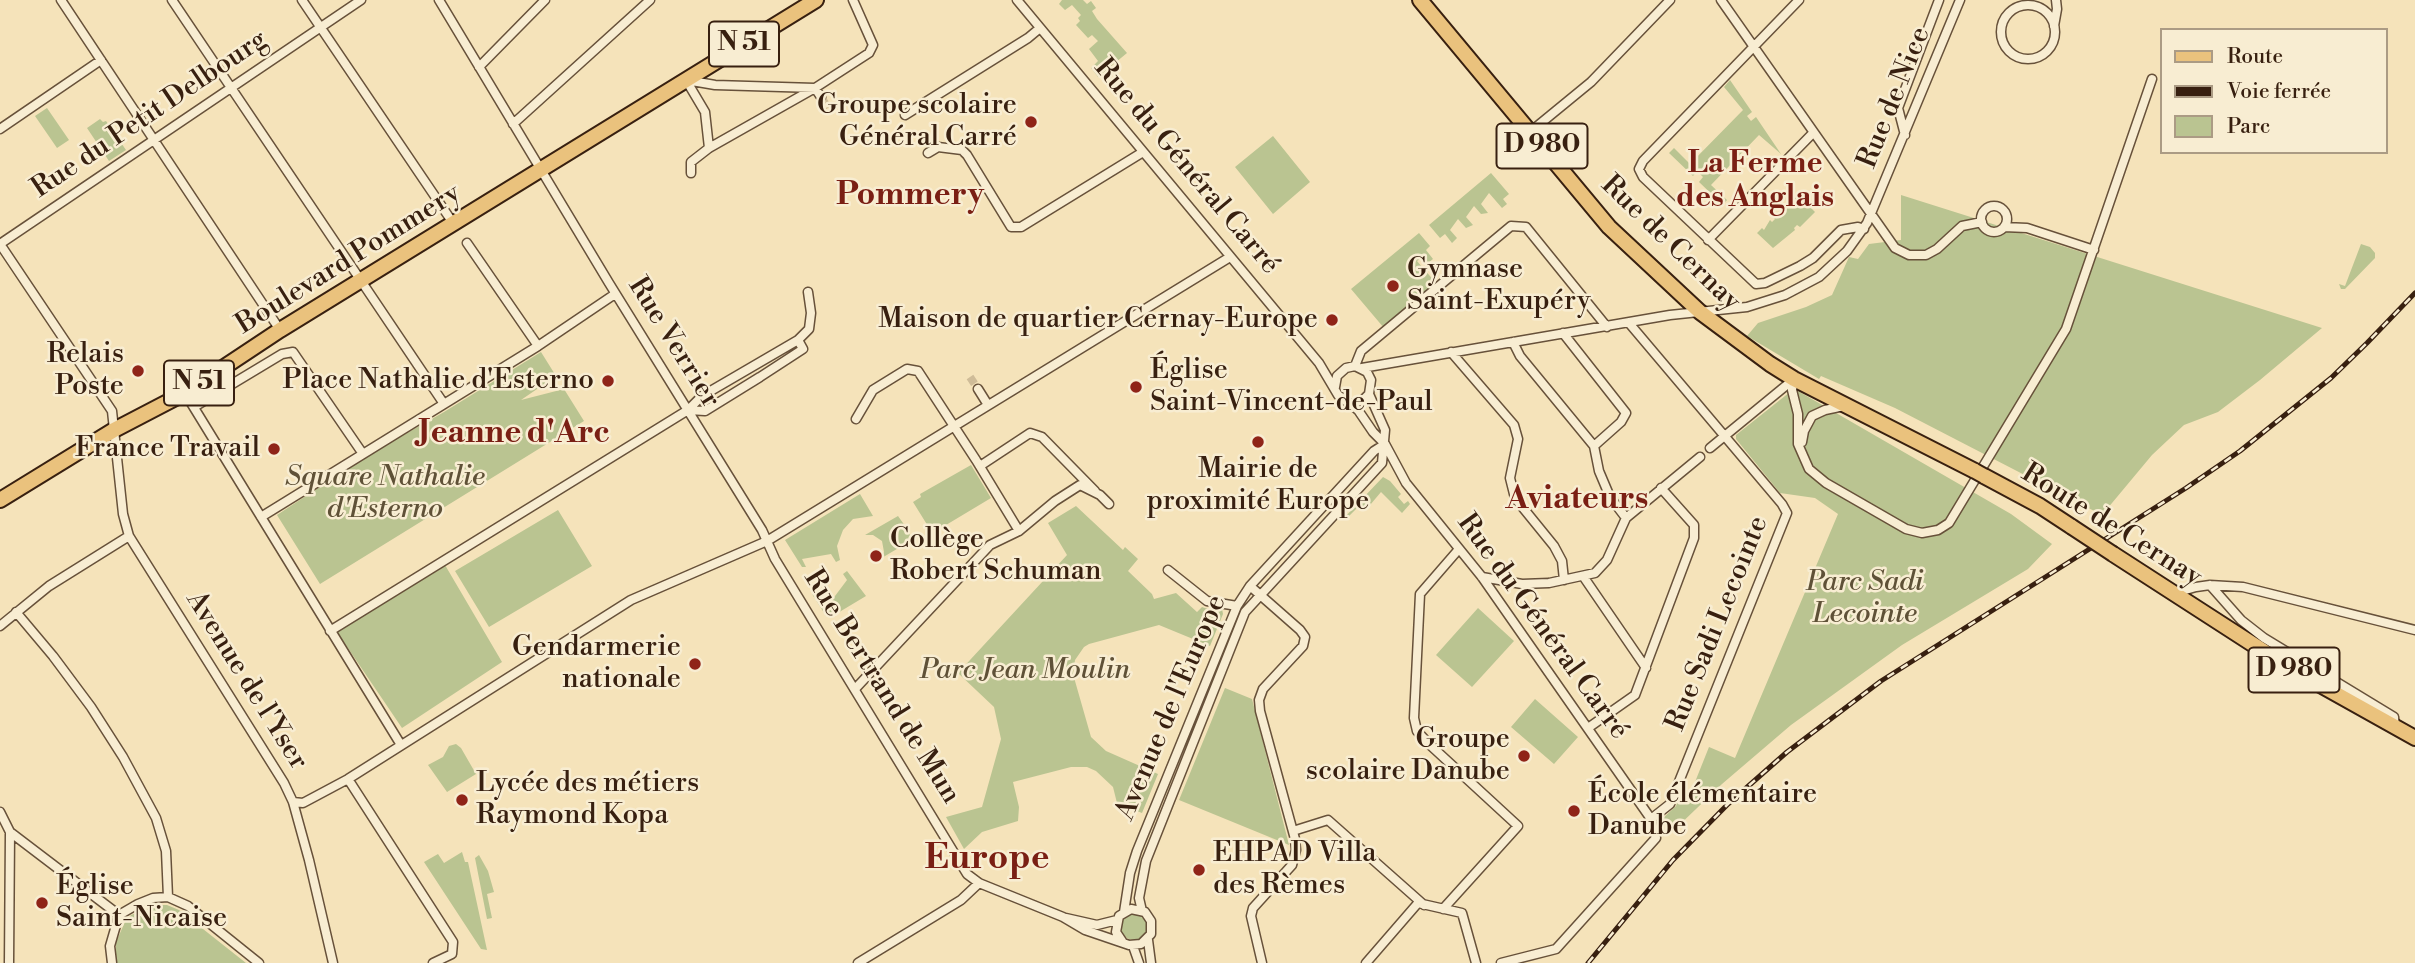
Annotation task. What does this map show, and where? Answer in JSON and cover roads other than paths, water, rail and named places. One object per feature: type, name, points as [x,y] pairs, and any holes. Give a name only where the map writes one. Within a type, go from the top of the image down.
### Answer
[{"type":"main road","name":"Boulevard Pommery","points":[[0,500],[114,430],[185,393],[280,330],[816,0]]},
{"type":"main road","name":"Rue de Cernay","points":[[1420,0],[1609,227],[1700,312],[1794,379]]},
{"type":"main road","name":"Route de Cernay","points":[[1794,379],[2039,506],[2288,667],[2415,738]]},
{"type":"street","points":[[61,0],[280,330]]},
{"type":"street","points":[[172,0],[444,404]]},
{"type":"street","points":[[302,0],[453,223]]},
{"type":"street","name":"Rue du Petit Delbourg","points":[[0,244],[361,0]]},
{"type":"street","name":"Rue Verrier","points":[[439,0],[767,541]]},
{"type":"street","points":[[479,67],[545,0]]},
{"type":"street","points":[[513,124],[650,0]]},
{"type":"street","points":[[691,173],[691,162],[709,148],[815,88],[869,53],[873,45],[853,0]]},
{"type":"street","name":"Rue du Général Carré","points":[[1017,0],[1319,363],[1335,387]]},
{"type":"street","points":[[1530,132],[1591,82],[1670,0]]},
{"type":"street","points":[[1721,0],[1895,248],[1916,256],[1937,250],[1962,226],[1982,222]]},
{"type":"street","points":[[1799,0],[1643,161],[1639,169],[1643,177],[1756,284],[1765,284],[1813,258],[1841,230],[1864,229]]},
{"type":"street","points":[[1905,135],[1898,108],[1939,0]]},
{"type":"street","name":"Rue de Nice","points":[[1358,367],[1761,303],[1796,289],[1829,269],[1847,251],[1871,216],[1959,0]]},
{"type":"street","points":[[2029,0],[2011,11],[2001,26],[2003,43],[2012,54],[2026,59],[2040,56],[2050,47],[2055,34],[2056,0]]},
{"type":"street","points":[[2019,6],[2041,8],[2054,26]]},
{"type":"street","points":[[905,115],[1040,28]]},
{"type":"street","points":[[0,129],[101,60]]},
{"type":"street","points":[[686,79],[715,85],[815,88]]},
{"type":"street","points":[[686,79],[705,112],[709,148]]},
{"type":"street","points":[[1794,379],[1792,390],[1798,414],[1798,444],[1810,469],[1826,483],[1906,529],[1922,533],[1938,530],[1950,523],[2066,329],[2152,79]]},
{"type":"street","points":[[815,88],[821,97]]},
{"type":"street","points":[[1708,240],[1813,133]]},
{"type":"street","points":[[928,153],[938,147],[962,150],[1011,227],[1021,227],[1143,152]]},
{"type":"street","points":[[2004,227],[2007,216],[2003,210],[1995,207],[1984,211],[1982,222],[1989,231],[1997,232],[2004,227],[2027,228],[2094,250]]},
{"type":"street","points":[[1358,367],[1361,351],[1511,226],[1526,227],[1607,327]]},
{"type":"street","points":[[467,243],[538,346]]},
{"type":"street","name":"Avenue de l'Yser","points":[[0,244],[112,411],[122,514],[129,536],[282,778],[293,802],[309,860],[333,963]]},
{"type":"street","points":[[293,802],[303,803],[348,779],[631,600],[767,541],[1230,257]]},
{"type":"street","points":[[330,631],[688,410],[702,396],[798,340],[809,329],[811,313],[808,292]]},
{"type":"street","points":[[261,517],[538,346],[615,294]]},
{"type":"street","name":"Rue Sadi Lecointe","points":[[1629,323],[1784,507],[1786,517],[1670,804],[1651,819]]},
{"type":"street","points":[[1563,333],[1626,413],[1622,422],[1594,446]]},
{"type":"street","points":[[688,410],[705,411],[760,377],[803,349],[798,340]]},
{"type":"street","points":[[1513,342],[1520,356],[1594,446],[1599,471],[1610,497],[1626,518]]},
{"type":"street","points":[[194,407],[282,354],[293,352],[363,454]]},
{"type":"street","points":[[1451,352],[1514,425],[1518,439],[1510,478],[1515,498],[1554,546],[1562,561],[1564,580]]},
{"type":"street","name":"Rue du Général Carré","points":[[1319,363],[1341,371]]},
{"type":"street","points":[[1358,367],[1341,371],[1335,387],[1342,398],[1352,404],[1363,400],[1369,394],[1371,379],[1382,365]]},
{"type":"street","points":[[1358,367],[1371,379]]},
{"type":"street","points":[[856,419],[873,390],[907,369],[918,371],[1019,531]]},
{"type":"street","points":[[1710,448],[1794,379]]},
{"type":"street","points":[[978,389],[988,405]]},
{"type":"street","points":[[185,393],[401,745]]},
{"type":"street","name":"Rue du Général Carré","points":[[1369,394],[1385,430],[1385,444]]},
{"type":"street","name":"Rue du Général Carré","points":[[1352,404],[1385,444],[1406,483],[1482,577],[1651,819],[1656,838],[1556,949],[1501,963]]},
{"type":"street","points":[[1803,456],[1804,431],[1812,416],[1844,406]]},
{"type":"street","points":[[980,466],[1030,433],[1042,437],[1109,503]]},
{"type":"street","name":"Avenue de l'Europe","points":[[1124,912],[1130,873],[1137,851],[1237,606],[1250,586],[1374,451],[1385,444]]},
{"type":"street","name":"Avenue de l'Europe","points":[[1142,911],[1139,898],[1146,861],[1245,612],[1382,463],[1385,444]]},
{"type":"street","points":[[1482,577],[1522,584],[1564,580],[1595,573],[1607,560],[1626,518],[1700,457]]},
{"type":"street","points":[[855,689],[990,545],[1019,531],[1055,501],[1080,485],[1100,495]]},
{"type":"street","points":[[1588,728],[1635,695],[1694,538],[1694,525],[1661,488]]},
{"type":"street","points":[[0,626],[49,586],[129,536]]},
{"type":"street","name":"Rue Bertrand de Mun","points":[[767,541],[775,559],[967,874],[979,883],[1063,917],[1085,930],[1122,941]]},
{"type":"street","points":[[1443,909],[1518,826],[1429,744],[1417,731],[1414,718],[1420,594],[1460,549]]},
{"type":"street","points":[[1168,570],[1207,601],[1237,606]]},
{"type":"street","points":[[1583,576],[1646,668]]},
{"type":"street","points":[[2178,595],[2189,589],[2210,585],[2243,587],[2415,630]]},
{"type":"street","name":"Route de Cernay","points":[[2210,585],[2241,620],[2264,638],[2394,717],[2395,727]]},
{"type":"street","points":[[1250,586],[1305,637],[1303,646],[1263,689],[1259,700],[1296,850],[1292,865],[1253,908],[1251,916],[1262,963]]},
{"type":"street","points":[[16,612],[91,708],[122,755],[156,818],[166,851],[168,897]]},
{"type":"street","points":[[1175,757],[1185,762]]},
{"type":"street","points":[[348,779],[453,942],[449,959],[433,963]]},
{"type":"street","points":[[0,812],[10,832],[119,915]]},
{"type":"street","points":[[1293,831],[1328,820],[1421,903],[1462,914],[1476,963]]},
{"type":"street","points":[[9,963],[4,902],[10,832]]},
{"type":"street","points":[[863,962],[961,900],[979,883]]},
{"type":"street","points":[[112,963],[110,946],[119,915],[153,898],[168,897],[188,906],[259,963]]},
{"type":"street","points":[[1366,963],[1418,903],[1421,903]]},
{"type":"street","points":[[1135,909],[1142,911],[1152,924],[1151,934],[1141,944],[1133,946],[1122,941],[1116,932],[1117,920],[1124,912],[1135,909]]},
{"type":"street","name":"Rue Bertrand de Mun","points":[[1063,917],[1097,925],[1117,920]]},
{"type":"street","points":[[1147,940],[1152,963]]},
{"type":"street","points":[[1133,946],[1139,963]]},
{"type":"tunnel","points":[[821,97],[828,108]]},
{"type":"tunnel","points":[[970,377],[978,389]]},
{"type":"railway","points":[[1588,963],[1673,860],[1728,804],[1787,752],[1881,681],[2240,451],[2331,378],[2415,293]]},
{"type":"place","name":"Groupe scolaire Général Carré","points":[[1031,122]]},
{"type":"place","name":"Gymnase Saint-Exupéry","points":[[1393,286]]},
{"type":"place","name":"Maison de quartier Cernay-Europe","points":[[1332,320]]},
{"type":"place","name":"Relais Poste","points":[[138,371]]},
{"type":"place","name":"Place Nathalie d'Esterno","points":[[608,381]]},
{"type":"place","name":"Église Saint-Vincent-de-Paul","points":[[1136,387]]},
{"type":"place","name":"Mairie de proximité Europe","points":[[1258,442]]},
{"type":"place","name":"France Travail","points":[[274,449]]},
{"type":"place","name":"Collège Robert Schuman","points":[[876,556]]},
{"type":"place","name":"Gendarmerie nationale","points":[[695,664]]},
{"type":"place","name":"Groupe scolaire Danube","points":[[1524,756]]},
{"type":"place","name":"Lycée des métiers Raymond Kopa","points":[[462,800]]},
{"type":"place","name":"École élémentaire Danube","points":[[1574,811]]},
{"type":"place","name":"EHPAD Villa des Rèmes","points":[[1199,870]]},
{"type":"place","name":"Église Saint-Nicaise","points":[[42,903]]},
{"type":"district","name":"La Ferme des Anglais","points":[[1755,182]]},
{"type":"district","name":"Pommery","points":[[910,196]]},
{"type":"district","name":"Jeanne d'Arc","points":[[514,434]]},
{"type":"district","name":"Aviateurs","points":[[1577,500]]},
{"type":"district","name":"Europe","points":[[987,860]]},
{"type":"park label","name":"Square Nathalie d'Esterno","points":[[385,494]]},
{"type":"park label","name":"Parc Sadi Lecointe","points":[[1865,599]]},
{"type":"park label","name":"Parc Jean Moulin","points":[[1025,671]]}]
